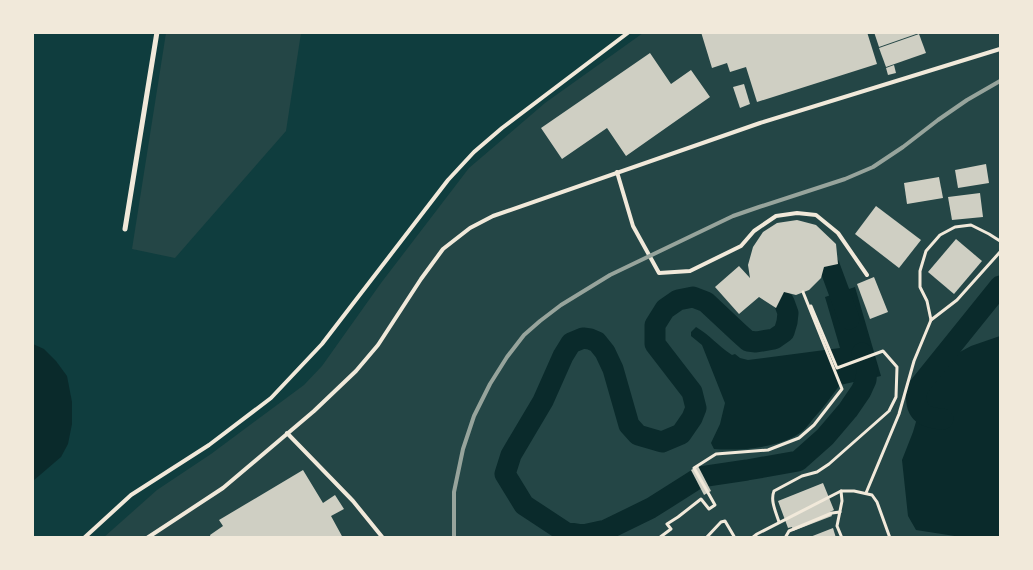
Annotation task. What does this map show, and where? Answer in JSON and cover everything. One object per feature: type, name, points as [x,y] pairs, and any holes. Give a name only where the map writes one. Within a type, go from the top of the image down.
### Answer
[{"type":"street","points":[[125,228],[157,32]]},
{"type":"lane","points":[[84,538],[132,494],[208,445],[271,398],[322,344],[448,180],[474,152],[502,128],[629,32]]},
{"type":"lane","points":[[147,538],[223,488],[314,411],[356,371],[378,345],[421,279],[444,249],[470,228],[493,216],[760,123],[1000,49]]},
{"type":"lane","points":[[617,172],[633,226],[659,273],[690,271],[741,246],[754,231],[776,216],[797,213],[816,216],[838,233],[867,275]]},
{"type":"lane","points":[[287,433],[354,501],[383,538]]},
{"type":"path","points":[[932,320],[927,301],[920,287],[920,270],[926,251],[940,235],[955,227],[971,225],[1000,241]]},
{"type":"path","points":[[866,493],[899,414],[914,361],[932,320],[957,300],[1000,252]]},
{"type":"path","points":[[659,538],[671,529],[667,524],[701,499],[709,509],[715,505],[694,468],[716,454],[768,450],[799,438],[814,425],[842,388],[804,292],[837,368],[883,351],[897,367],[896,397],[889,411],[829,464],[817,472],[802,476],[774,491],[772,499],[779,522]]},
{"type":"path","points":[[841,491],[842,501],[837,526],[842,538]]},
{"type":"path","points":[[752,538],[779,522],[841,491],[854,491],[872,495],[877,502],[890,538]]},
{"type":"path","points":[[786,538],[789,532],[832,513],[840,512]]},
{"type":"path","points":[[706,538],[721,522],[725,521],[735,538]]},
{"type":"shaded area","points":[[166,33],[301,33],[286,131],[175,258],[132,249]]},
{"type":"shaded area","points":[[643,33],[1000,33],[1000,537],[103,538],[157,490],[211,454],[304,385],[322,366],[381,283],[469,168],[545,103]]},
{"type":"shaded area","points":[[855,287],[881,376],[840,385],[805,429],[791,438],[759,447],[714,449],[711,443],[720,424],[725,403],[702,345],[691,336],[691,332],[696,327],[732,355],[735,354],[740,358],[748,360],[840,348],[825,297]]},
{"type":"shaded area","points":[[1000,336],[1000,537],[961,537],[916,530],[908,516],[902,460],[913,432],[932,367],[971,346]]},
{"type":"shaded area","points":[[33,344],[44,349],[67,376],[72,402],[72,424],[68,444],[61,457],[33,481]]},
{"type":"building","points":[[701,32],[867,32],[877,64],[757,102],[746,67],[730,72],[727,63],[712,68]]},
{"type":"building","points":[[874,32],[919,32],[919,33],[879,47]]},
{"type":"building","points":[[919,34],[926,53],[886,67],[879,48]]},
{"type":"building","points":[[650,53],[671,84],[691,70],[710,97],[626,156],[607,128],[562,159],[541,128]]},
{"type":"building","points":[[894,65],[896,73],[888,75],[886,68]]},
{"type":"building","points":[[744,84],[750,104],[740,108],[733,87]]},
{"type":"building","points":[[986,164],[989,183],[958,188],[955,170]]},
{"type":"building","points":[[939,177],[943,198],[907,204],[904,183]]},
{"type":"building","points":[[980,193],[983,217],[952,220],[948,197]]},
{"type":"building","points":[[876,206],[921,240],[899,268],[855,234]]},
{"type":"building","points":[[797,220],[816,225],[836,244],[838,264],[824,267],[821,278],[809,290],[796,295],[784,292],[776,308],[759,297],[739,314],[715,287],[739,266],[750,278],[748,265],[753,247],[763,232],[777,223]]},
{"type":"building","points":[[956,239],[982,261],[954,294],[928,272]]},
{"type":"building","points":[[874,277],[888,312],[870,319],[857,284]]},
{"type":"building","points":[[698,466],[711,491],[704,495],[691,470]]},
{"type":"building","points":[[303,470],[323,503],[335,495],[344,509],[331,516],[343,538],[211,538],[210,535],[223,526],[219,520]]},
{"type":"building","points":[[823,483],[834,510],[830,512],[832,516],[793,531],[792,527],[788,528],[778,501]]},
{"type":"building","points":[[833,528],[836,538],[810,538],[810,537]]},
{"type":"waterway","points":[[829,265],[849,319]]},
{"type":"waterway","points":[[943,419],[930,417],[921,412],[917,403],[917,389],[1000,286]]},
{"type":"waterway","points":[[784,302],[788,313],[784,332],[774,339],[756,342],[748,341],[706,302],[693,297],[678,300],[665,309],[655,325],[655,344],[692,392],[696,408],[692,418],[681,434],[662,442],[638,435],[629,425],[613,369],[605,352],[597,342],[583,338],[571,343],[563,356],[543,401],[511,455],[505,474],[524,505],[565,532],[583,535],[606,530],[651,508],[700,477],[798,461],[825,437],[861,391],[866,380],[867,368],[862,353]]},
{"type":"railway","points":[[454,538],[454,492],[463,449],[474,416],[490,384],[507,357],[524,335],[540,321],[561,305],[610,275],[733,216],[845,179],[873,167],[967,100],[1000,81]]}]
